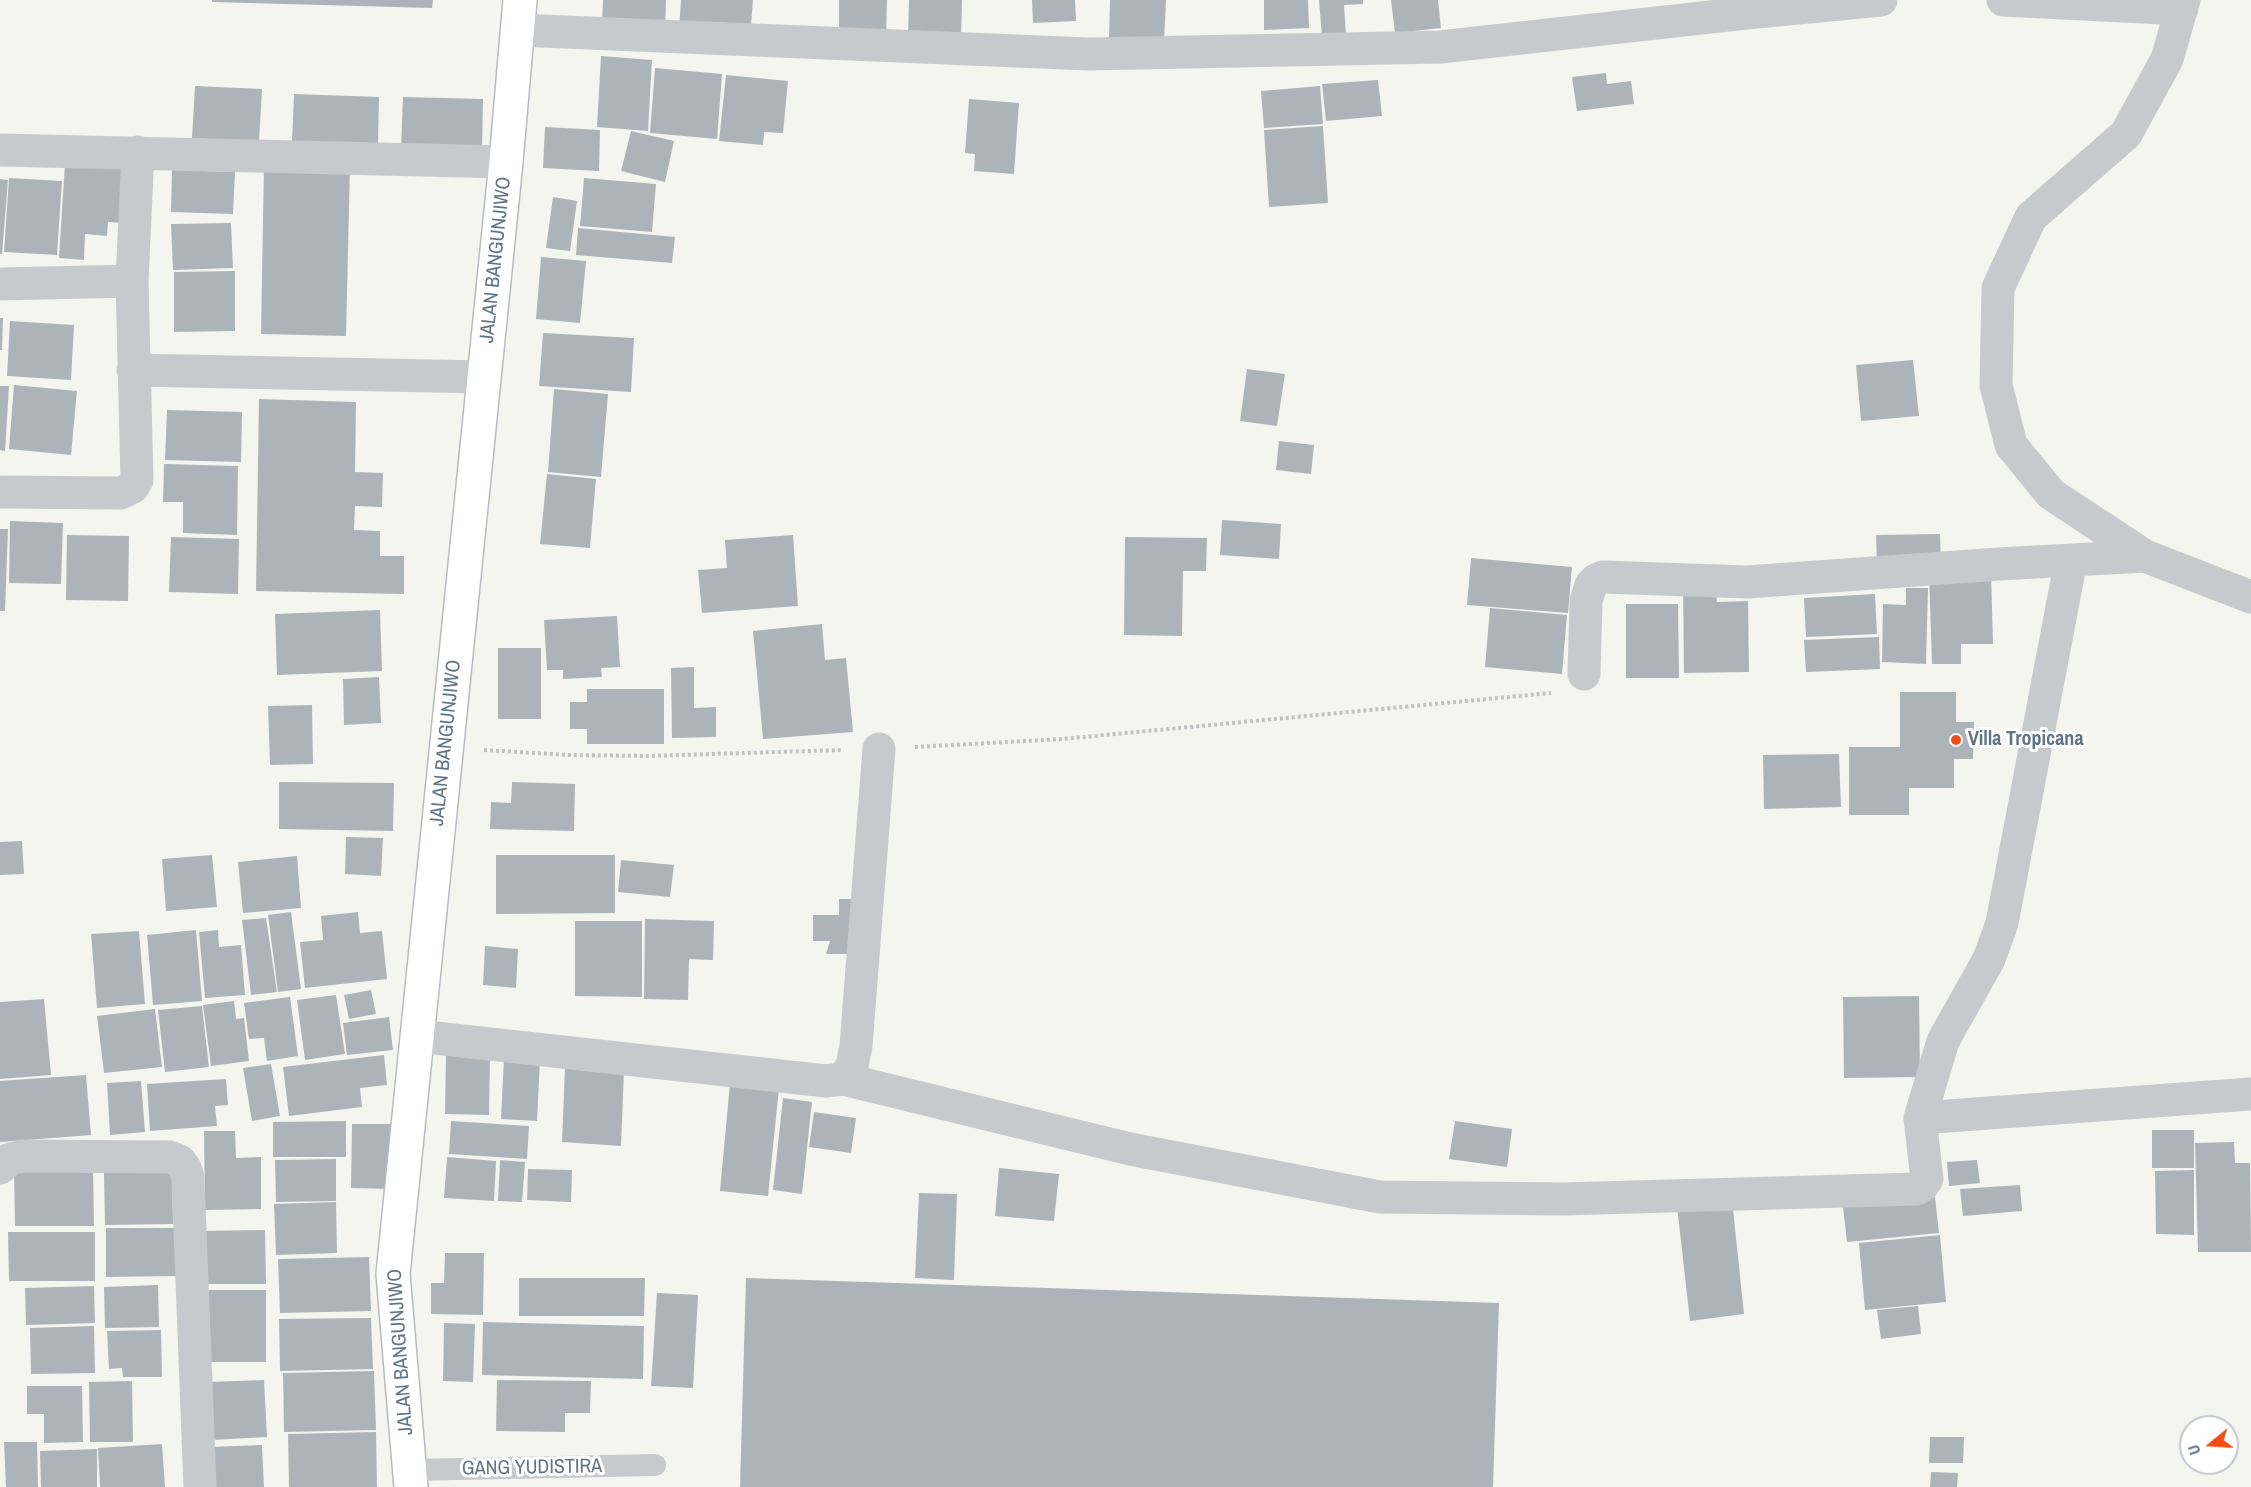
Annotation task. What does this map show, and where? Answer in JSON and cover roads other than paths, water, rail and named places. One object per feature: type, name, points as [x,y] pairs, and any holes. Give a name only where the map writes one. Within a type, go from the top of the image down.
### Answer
[{"type":"main road","name":"JALAN BANGUNJIWO","points":[[411,1479],[393,1274],[519,15]]},
{"type":"street","points":[[519,15],[1088,54],[1452,46],[1881,0]]},
{"type":"street","points":[[2003,0],[2183,5],[2167,59],[2126,134],[2031,217],[1998,288],[1996,385],[2011,445],[2051,494],[2145,556],[2251,597]]},
{"type":"street","points":[[0,150],[506,162]]},
{"type":"street","points":[[0,492],[120,494],[133,487],[137,480],[132,281],[138,152]]},
{"type":"street","points":[[0,284],[132,281]]},
{"type":"street","points":[[133,370],[483,377]]},
{"type":"street","points":[[1584,674],[1586,601],[1591,585],[1604,577],[1747,582],[2145,556]]},
{"type":"street","points":[[417,1036],[826,1081],[843,1079],[1130,1149],[1380,1197],[1563,1199],[1917,1189],[1927,1179],[1920,1118],[1943,1041],[1989,959],[2002,923],[2071,560]]},
{"type":"street","points":[[843,1079],[852,1066],[856,1046],[879,749]]},
{"type":"street","points":[[1920,1118],[2251,1094]]},
{"type":"street","points":[[0,1168],[10,1159],[23,1156],[170,1156],[180,1161],[185,1168],[188,1178],[200,1487]]},
{"type":"lane","name":"GANG YUDISTIRA","points":[[411,1479],[655,1465]]},
{"type":"place","name":"Villa Tropicana","points":[[1956,740]]}]
